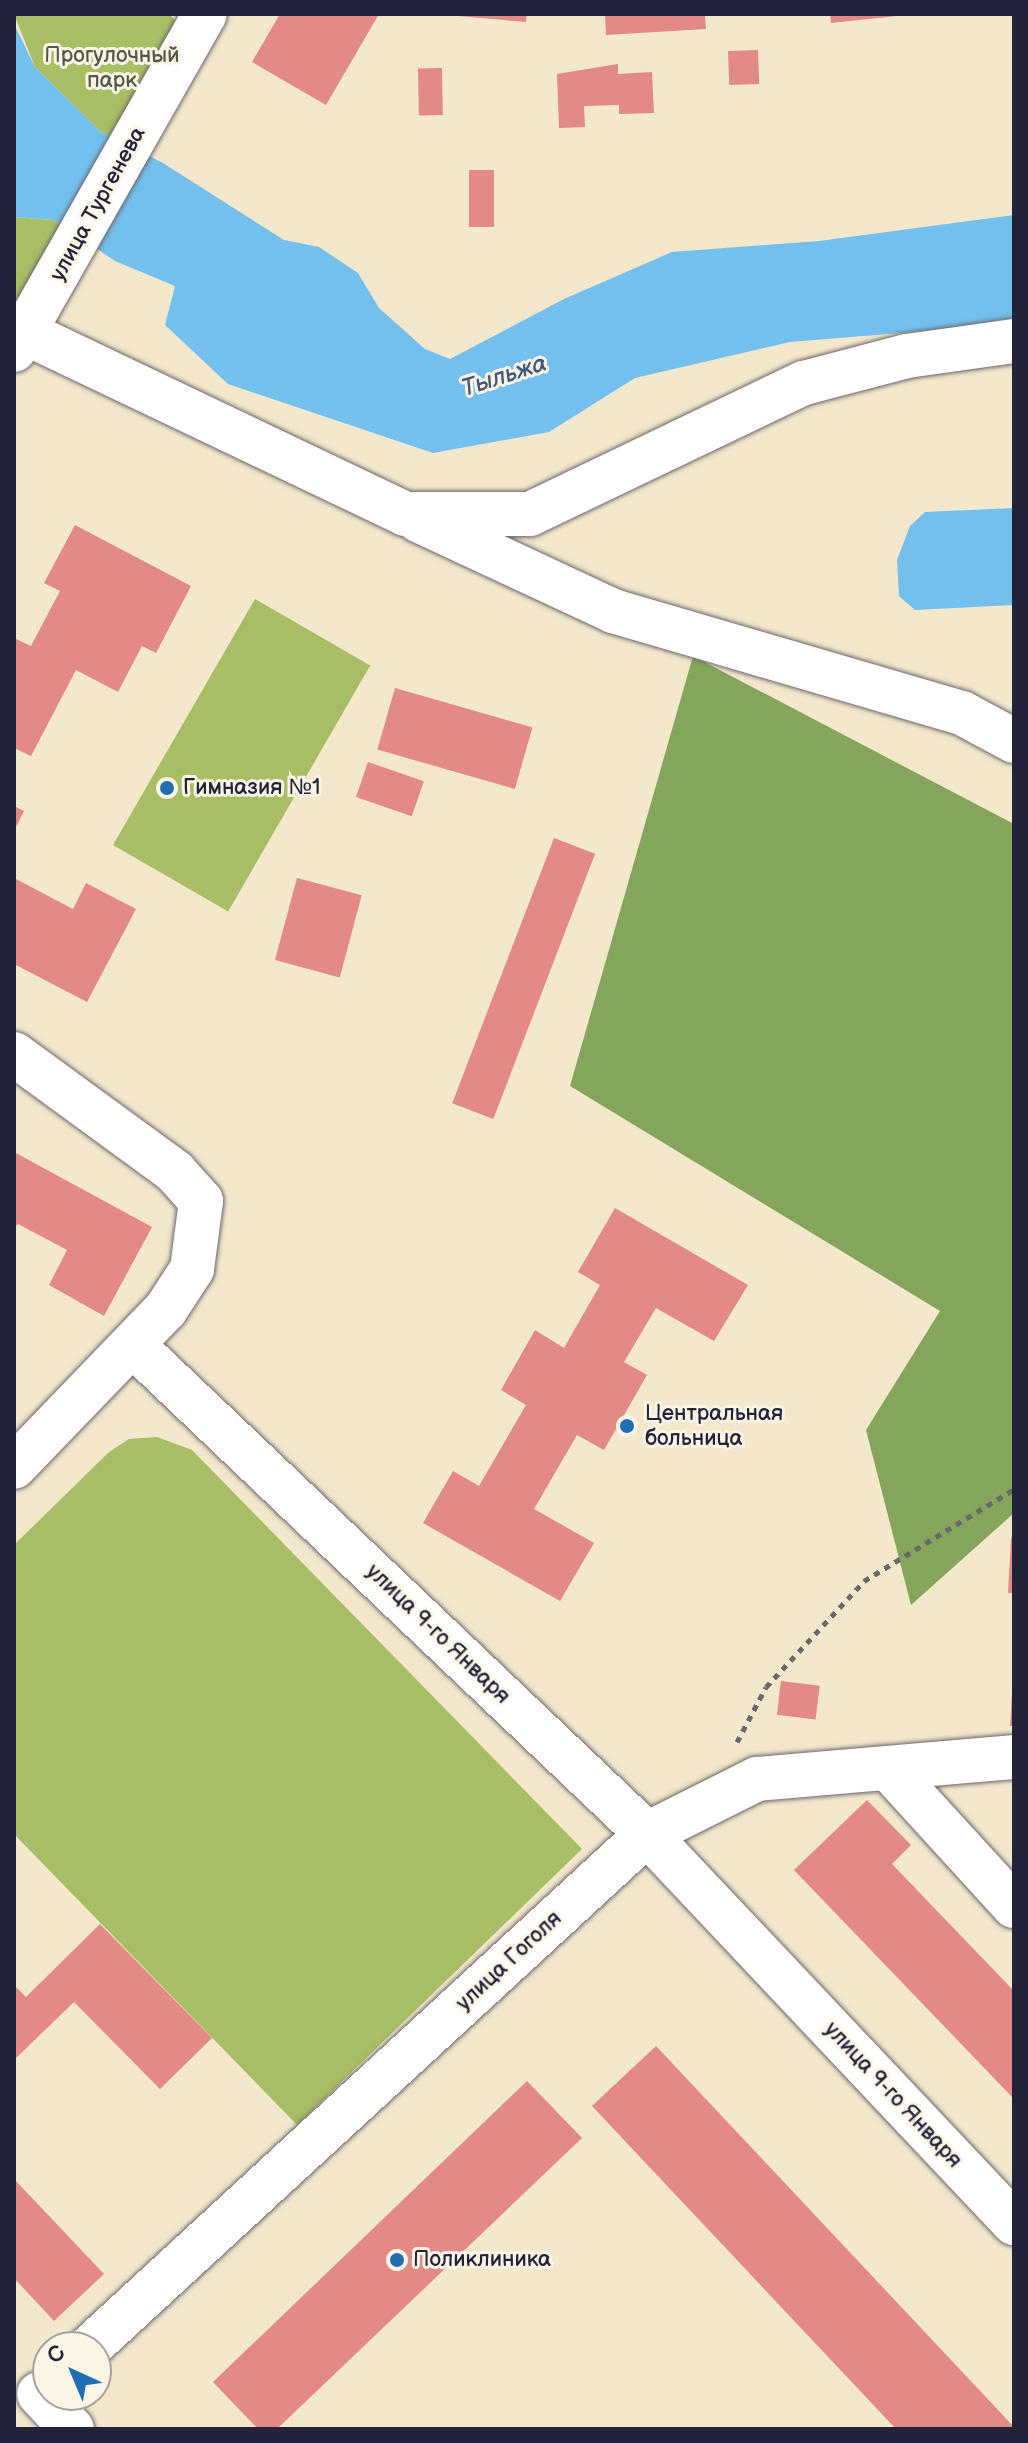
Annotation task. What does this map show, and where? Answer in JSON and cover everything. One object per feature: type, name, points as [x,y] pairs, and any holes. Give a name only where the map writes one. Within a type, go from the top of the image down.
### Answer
[{"type":"street","name":"улица Тургенева","points":[[19,341],[195,31]]},
{"type":"street","points":[[19,341],[613,611],[962,713],[1014,741]]},
{"type":"street","points":[[405,514],[530,514],[804,383],[907,356],[1014,341]]},
{"type":"street","points":[[14,1054],[175,1172],[201,1201],[192,1269],[133,1345],[14,1467]]},
{"type":"street","name":"улица 9-го Января","points":[[133,1345],[647,1834],[1014,2223]]},
{"type":"street","name":"улица Гоголя","points":[[107,2331],[647,1834],[757,1779],[1014,1757]]},
{"type":"street","points":[[888,1768],[1014,1906]]},
{"type":"street","points":[[49,2411],[72,2429]]},
{"type":"path","points":[[703,1806],[766,1687],[864,1581],[1014,1489]]},
{"type":"green space","name":"Прогулочный парк","points":[[14,14],[169,14],[191,37],[130,147],[101,132],[35,67]]},
{"type":"green space","points":[[14,217],[54,220],[79,238],[14,350]]},
{"type":"green space","points":[[255,599],[370,666],[228,911],[113,845]]},
{"type":"green space","points":[[693,656],[1014,824],[1014,1513],[911,1605],[866,1430],[940,1311],[570,1086]]},
{"type":"green space","points":[[157,1437],[192,1450],[582,1849],[297,2125],[14,1834],[14,1545],[109,1452],[129,1439]]},
{"type":"water","name":"Тыльжа","points":[[14,24],[35,67],[101,132],[163,163],[284,240],[319,247],[358,273],[379,308],[425,349],[450,359],[564,299],[672,252],[819,241],[1014,215],[1014,318],[937,330],[790,342],[635,378],[549,432],[433,453],[228,384],[165,325],[175,286],[115,261],[54,220],[14,217]]},
{"type":"water","points":[[1014,508],[1014,605],[915,610],[899,596],[897,560],[910,526],[925,512]]},
{"type":"building","points":[[280,14],[379,14],[326,105],[252,62]]},
{"type":"building","points":[[435,14],[527,14],[526,22]]},
{"type":"building","points":[[605,14],[705,14],[706,29],[606,35]]},
{"type":"building","points":[[830,14],[897,14],[897,16],[831,23]]},
{"type":"building","points":[[758,50],[759,84],[729,85],[728,51]]},
{"type":"building","points":[[618,64],[618,74],[652,72],[654,113],[619,114],[619,105],[584,106],[585,127],[559,128],[557,74]]},
{"type":"building","points":[[418,68],[442,68],[443,115],[419,115]]},
{"type":"building","points":[[469,170],[494,170],[494,227],[469,227]]},
{"type":"building","points":[[75,525],[191,586],[156,653],[142,646],[118,692],[76,670],[31,756],[14,748],[14,638],[31,646],[60,591],[44,583]]},
{"type":"building","points":[[395,688],[532,727],[515,789],[377,750]]},
{"type":"building","points":[[368,762],[424,781],[412,816],[356,797]]},
{"type":"building","points":[[14,806],[24,811],[14,831]]},
{"type":"building","points":[[554,838],[595,854],[493,1119],[452,1103]]},
{"type":"building","points":[[14,878],[73,909],[86,883],[136,909],[87,1002],[14,964]]},
{"type":"building","points":[[297,878],[362,895],[340,977],[275,960]]},
{"type":"building","points":[[14,1152],[152,1227],[104,1316],[49,1285],[67,1250],[18,1224],[14,1228]]},
{"type":"building","name":"Центральная больница","points":[[615,1208],[748,1285],[714,1341],[656,1308],[624,1362],[647,1375],[604,1450],[577,1435],[534,1509],[594,1543],[560,1601],[423,1523],[453,1471],[479,1486],[526,1405],[501,1390],[535,1330],[564,1348],[600,1285],[578,1272]]},
{"type":"building","points":[[1011,1538],[1014,1538],[1014,1593],[1008,1593]]},
{"type":"building","points":[[781,1681],[820,1686],[816,1719],[777,1715]]},
{"type":"building","points":[[1012,1694],[1014,1726],[1010,1726]]},
{"type":"building","points":[[867,1800],[911,1845],[892,1864],[1014,1991],[1014,2099],[794,1870]]},
{"type":"building","points":[[100,1924],[212,2038],[160,2089],[74,2002],[14,2060],[14,1985],[26,1997]]},
{"type":"building","points":[[656,2046],[1014,2429],[896,2429],[592,2106]]},
{"type":"building","name":"Поликлиника","points":[[527,2081],[582,2138],[277,2429],[258,2429],[213,2382]]},
{"type":"building","points":[[14,2179],[104,2274],[54,2321],[14,2278]]},
{"type":"place","name":"Гимназия №1","points":[[167,788]]},
{"type":"place","name":"Центральная больница","points":[[627,1426]]},
{"type":"place","name":"Поликлиника","points":[[397,2260]]}]
